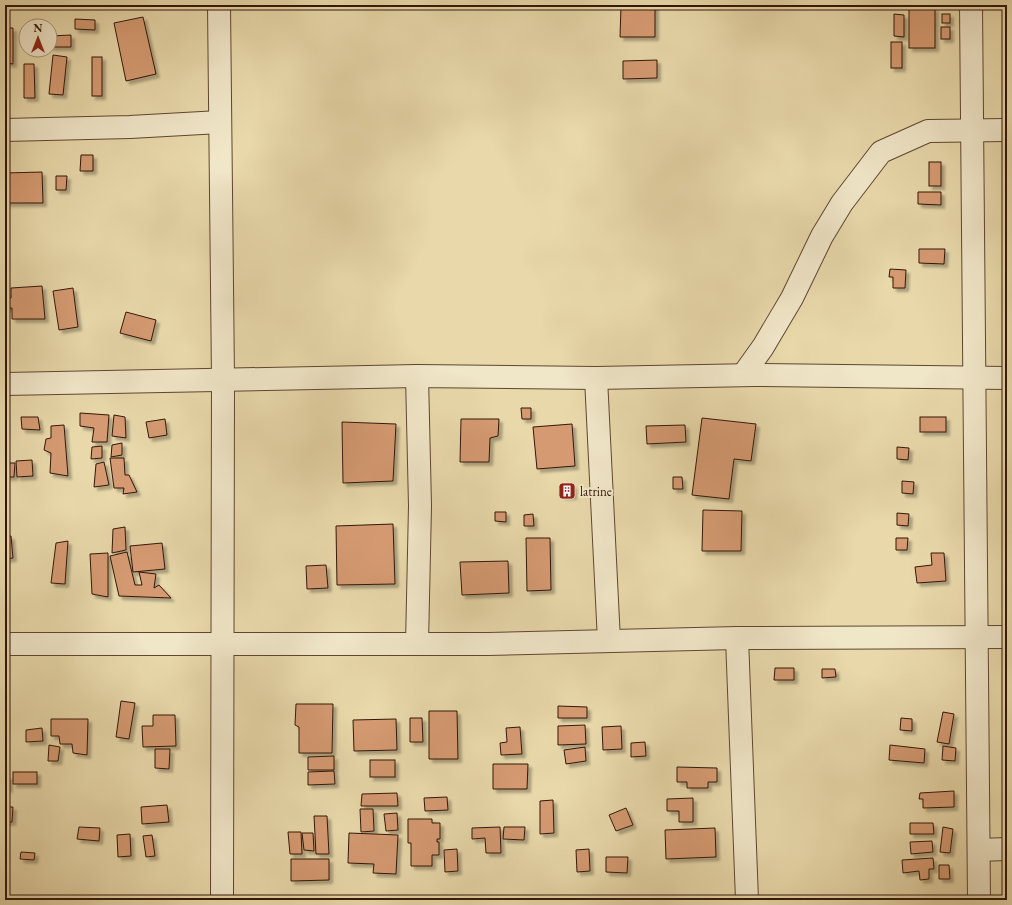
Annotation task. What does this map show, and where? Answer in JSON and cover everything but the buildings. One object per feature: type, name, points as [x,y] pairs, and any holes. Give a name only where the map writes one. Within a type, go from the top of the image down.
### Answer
[{"type":"street","points":[[219,5],[223,379],[222,900]]},
{"type":"street","points":[[971,5],[971,130],[978,637],[979,900]]},
{"type":"street","points":[[5,130],[130,127],[220,122]]},
{"type":"street","points":[[742,375],[763,347],[792,298],[822,236],[842,204],[881,152],[928,131],[1007,130]]},
{"type":"street","points":[[5,384],[417,376],[596,378],[742,375],[1007,378]]},
{"type":"street","points":[[417,376],[420,506],[417,644]]},
{"type":"street","points":[[596,378],[610,641]]},
{"type":"street","points":[[5,644],[417,644],[737,638],[1007,637]]},
{"type":"street","points":[[737,638],[746,900]]},
{"type":"street","points":[[979,850],[1007,849]]},
{"type":"place","name":"latrine","points":[[567,491]]}]
